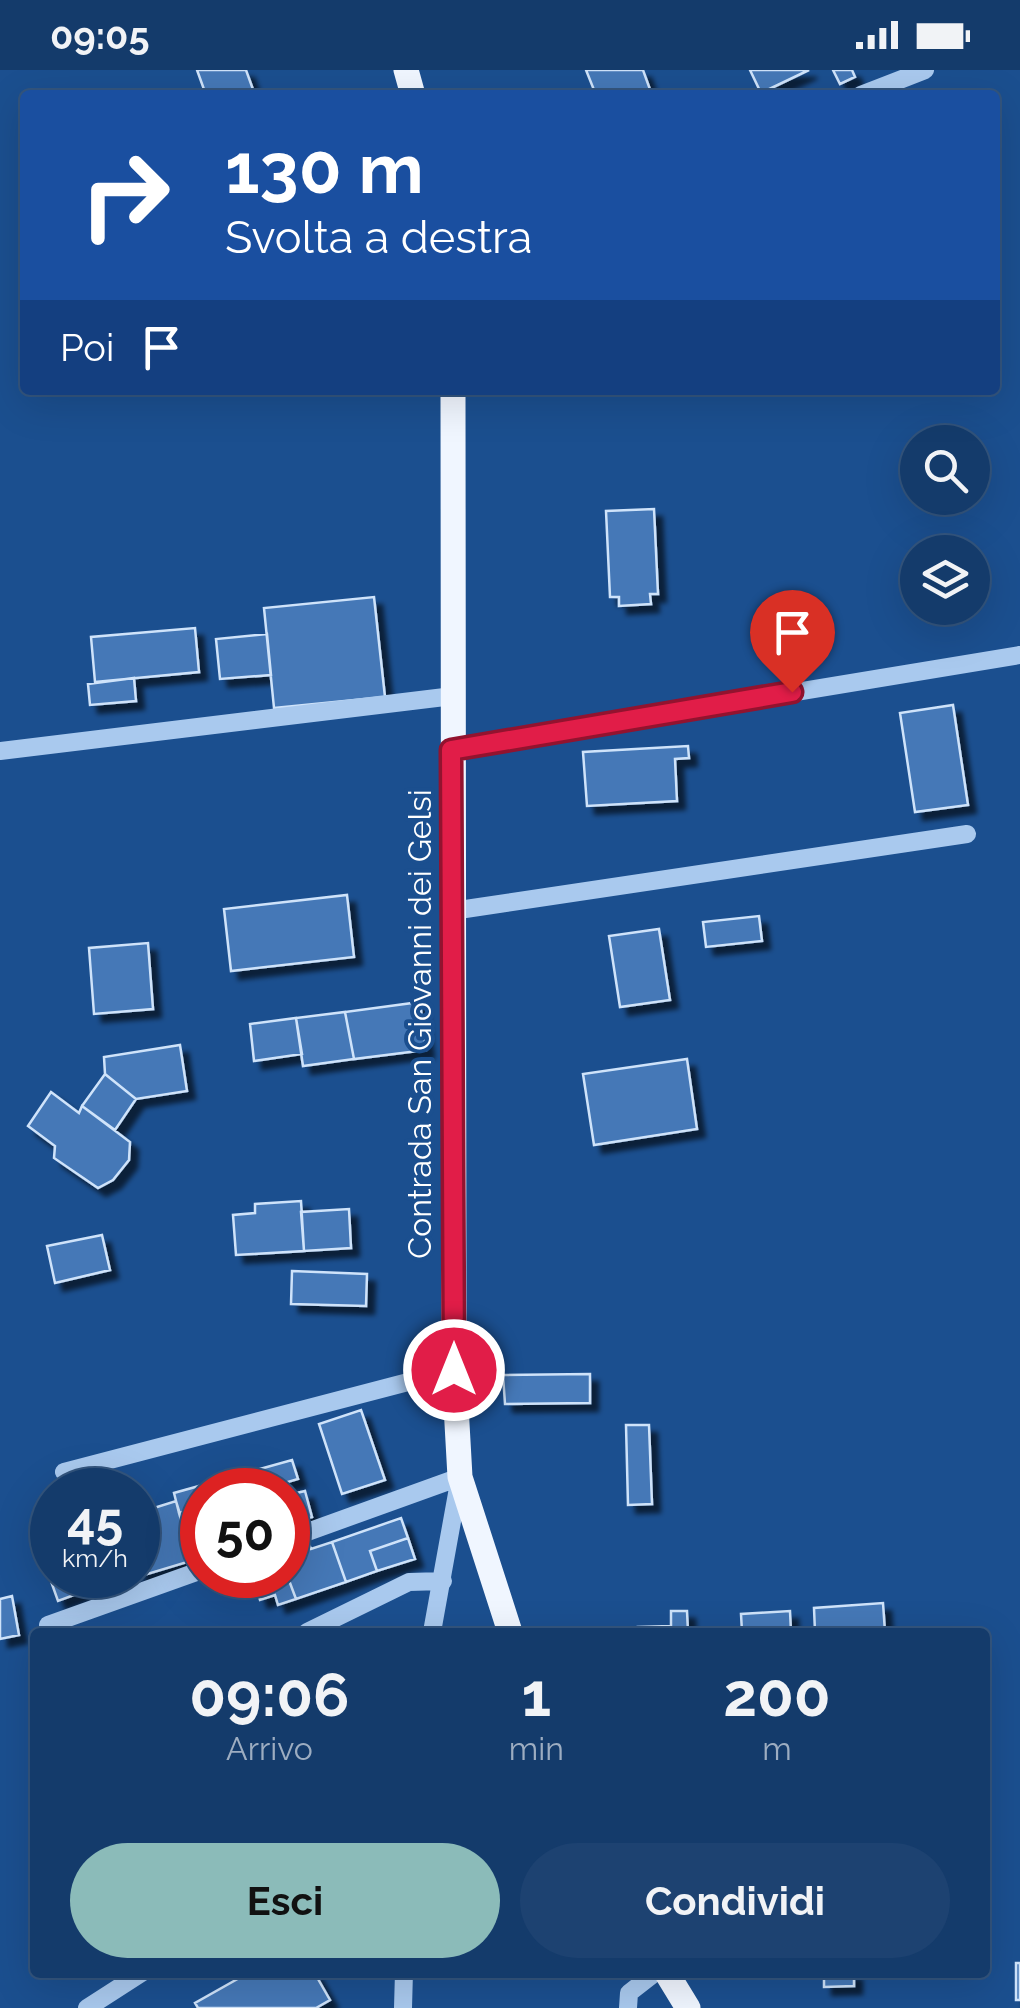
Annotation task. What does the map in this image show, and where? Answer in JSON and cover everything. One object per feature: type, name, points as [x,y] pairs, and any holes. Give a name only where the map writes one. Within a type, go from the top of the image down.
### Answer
[{"type":"main road","name":"Contrada San Giovanni dei Gelsi","points":[[453,395],[454,1370],[460,1477],[509,1628]]},
{"type":"main road","points":[[670,1978],[688,2008]]},
{"type":"street","points":[[875,90],[925,70]]},
{"type":"street","points":[[451,750],[1020,654]]},
{"type":"street","points":[[0,750],[453,696]]},
{"type":"street","points":[[452,911],[967,834]]},
{"type":"street","points":[[79,1468],[454,1370]]},
{"type":"street","points":[[310,1531],[460,1477]]},
{"type":"street","name":"Contrada San Giovanni dei Gelsi","points":[[433,1628],[460,1477]]},
{"type":"street","points":[[48,1625],[180,1578]]},
{"type":"street","points":[[314,1628],[409,1582],[443,1580]]},
{"type":"street","points":[[87,2008],[134,1978]]},
{"type":"street","points":[[401,2008],[404,1978]]},
{"type":"street","points":[[628,2008],[629,1993],[648,1978]]},
{"type":"building","points":[[197,70],[246,70],[253,90],[204,90]]},
{"type":"building","points":[[586,70],[643,70],[650,90],[594,90]]},
{"type":"building","points":[[750,70],[809,70],[767,90],[760,90]]},
{"type":"building","points":[[833,70],[852,70],[855,77],[840,84]]},
{"type":"building","points":[[654,509],[658,594],[650,594],[651,604],[619,606],[619,597],[610,597],[606,511]]},
{"type":"building","points":[[374,597],[385,697],[274,708],[264,608]]},
{"type":"building","points":[[195,628],[199,672],[95,682],[91,637]]},
{"type":"building","points":[[267,634],[271,675],[220,679],[216,639]]},
{"type":"building","points":[[134,678],[136,701],[90,705],[88,684]]},
{"type":"building","points":[[953,705],[968,805],[915,812],[900,713]]},
{"type":"building","points":[[688,746],[689,758],[675,759],[677,801],[587,806],[583,752]]},
{"type":"building","points":[[347,895],[354,957],[231,971],[224,909]]},
{"type":"building","points":[[759,916],[762,941],[706,947],[703,922]]},
{"type":"building","points":[[659,929],[670,1000],[620,1007],[609,936]]},
{"type":"building","points":[[148,943],[153,1009],[94,1014],[89,948]]},
{"type":"building","points":[[420,1002],[426,1050],[354,1059],[345,1012]]},
{"type":"building","points":[[345,1012],[354,1059],[303,1066],[296,1018]]},
{"type":"building","points":[[296,1018],[302,1054],[254,1061],[250,1024]]},
{"type":"building","points":[[180,1045],[187,1091],[136,1099],[105,1074],[104,1057]]},
{"type":"building","points":[[687,1059],[697,1129],[594,1145],[583,1074]]},
{"type":"building","points":[[105,1074],[136,1099],[115,1130],[82,1106]]},
{"type":"building","points":[[51,1092],[79,1113],[82,1106],[130,1142],[129,1160],[113,1180],[98,1188],[54,1158],[55,1146],[28,1126]]},
{"type":"building","points":[[301,1201],[304,1251],[236,1255],[233,1215],[255,1213],[255,1204]]},
{"type":"building","points":[[349,1209],[351,1248],[304,1251],[301,1212]]},
{"type":"building","points":[[102,1235],[110,1270],[55,1283],[47,1246]]},
{"type":"building","points":[[292,1271],[367,1274],[366,1306],[291,1304]]},
{"type":"building","points":[[590,1374],[590,1403],[505,1404],[503,1375]]},
{"type":"building","points":[[361,1410],[385,1480],[342,1494],[319,1424]]},
{"type":"building","points":[[626,1425],[649,1425],[652,1504],[628,1505]]},
{"type":"building","points":[[292,1460],[295,1468],[263,1468]]},
{"type":"building","points":[[180,1491],[179,1513],[174,1493]]},
{"type":"building","points":[[176,1501],[180,1514],[180,1564],[160,1570],[160,1506]]},
{"type":"building","points":[[401,1518],[408,1538],[370,1551],[377,1571],[346,1582],[332,1542]]},
{"type":"building","points":[[408,1538],[415,1559],[377,1571],[370,1551]]},
{"type":"building","points":[[332,1542],[346,1582],[310,1594],[310,1547]]},
{"type":"building","points":[[12,1596],[19,1635],[0,1639],[0,1599]]},
{"type":"building","points":[[276,1598],[296,1599],[278,1605]]},
{"type":"building","points":[[883,1603],[885,1628],[815,1628],[814,1608]]},
{"type":"building","points":[[671,1611],[687,1611],[688,1628],[638,1627],[671,1626]]},
{"type":"building","points":[[790,1611],[791,1628],[742,1628],[741,1614]]},
{"type":"building","points":[[1016,1963],[1020,1963],[1020,2000],[1016,2000]]},
{"type":"building","points":[[239,1978],[317,1978],[330,2000],[316,2008],[198,2008],[195,2003]]},
{"type":"building","points":[[824,1978],[854,1978],[854,1986],[824,1987]]},
{"type":"route","points":[[454,1370],[451,750],[792,692]]}]
